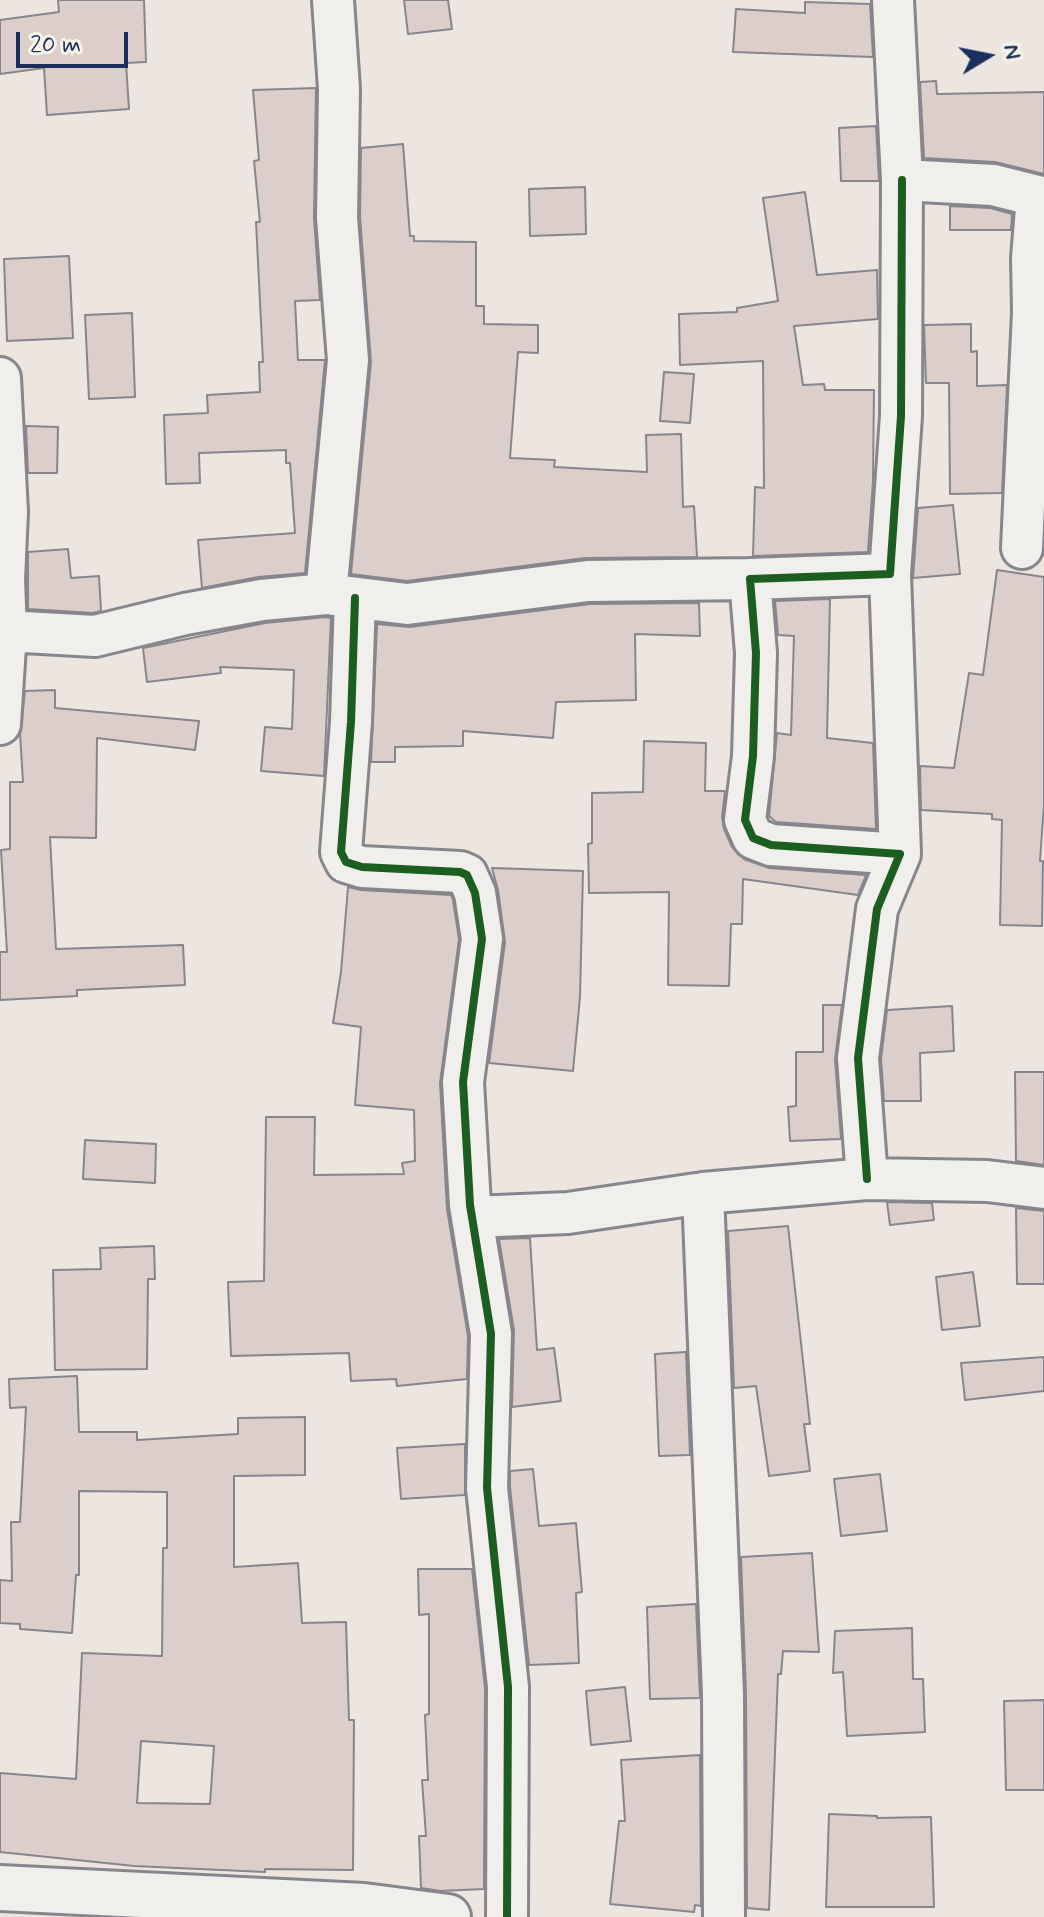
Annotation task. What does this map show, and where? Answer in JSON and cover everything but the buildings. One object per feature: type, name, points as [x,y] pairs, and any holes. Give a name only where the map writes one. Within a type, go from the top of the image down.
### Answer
[{"type":"street","points":[[333,0],[339,89],[337,218],[348,360],[340,596],[351,722],[341,852],[346,862],[362,867],[460,872],[467,875],[475,893],[482,939],[463,1082],[473,1217],[491,1334],[487,1488],[508,1687],[507,1917]]},
{"type":"street","points":[[867,1179],[858,1058],[877,909],[900,854],[890,574],[901,416],[902,180],[893,0]]},
{"type":"street","points":[[902,180],[993,185],[1037,196],[1032,258],[1038,312],[1022,548]]},
{"type":"street","points":[[0,378],[6,631],[0,724]]},
{"type":"street","points":[[6,631],[95,636],[262,600],[340,596],[407,604],[588,581],[890,574]]},
{"type":"street","points":[[750,579],[756,653],[753,756],[745,820],[753,838],[771,845],[900,854]]},
{"type":"street","points":[[473,1217],[568,1213],[703,1193],[867,1179],[987,1181],[1044,1188]]},
{"type":"street","points":[[703,1193],[723,1694],[724,1917]]},
{"type":"street","points":[[0,1888],[364,1906],[448,1917]]},
{"type":"cycle path","points":[[867,1179],[858,1058],[877,909],[900,854],[771,845],[753,838],[745,820],[753,756],[756,653],[750,579],[890,574],[901,416],[902,180]]},
{"type":"cycle path","points":[[355,598],[351,722],[341,852],[346,862],[362,867],[460,872],[467,875],[475,893],[482,939],[463,1082],[470,1205],[491,1334],[487,1488],[508,1687],[507,1917]]}]
